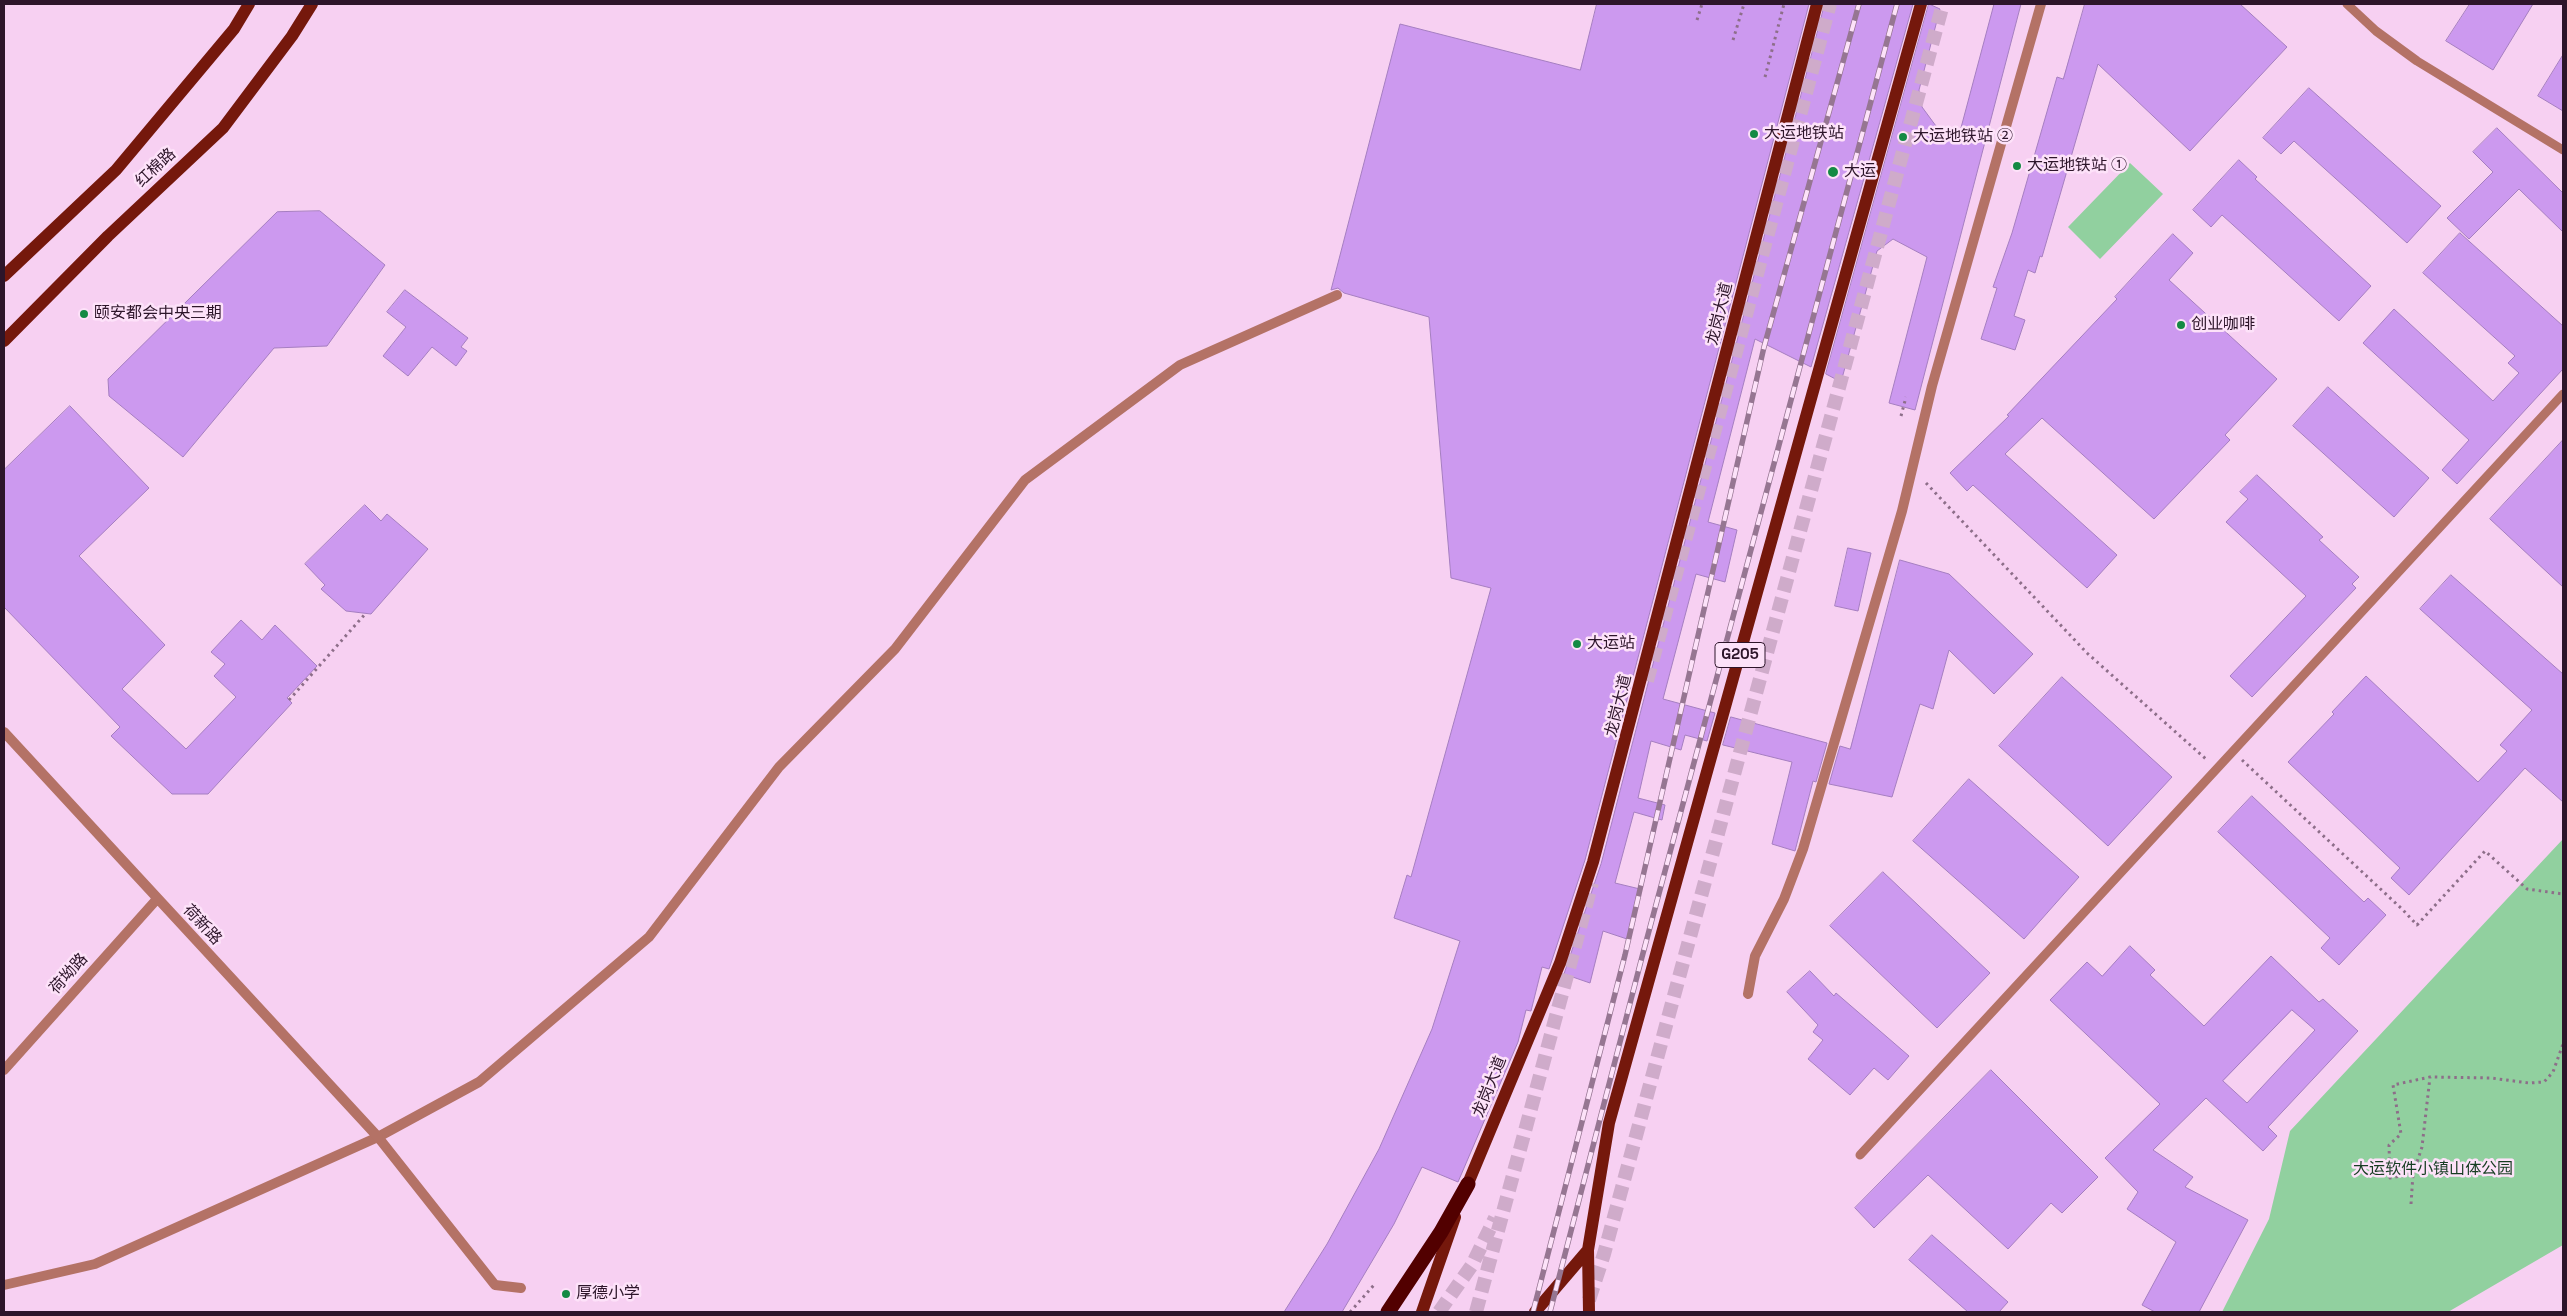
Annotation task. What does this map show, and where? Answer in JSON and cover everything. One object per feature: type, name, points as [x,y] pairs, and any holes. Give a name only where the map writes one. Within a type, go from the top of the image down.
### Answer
[{"type":"highway","points":[[1388,1312],[1441,1232],[1468,1184]]},
{"type":"main road","name":"红棉路","points":[[4,276],[116,170],[234,29],[249,4]]},
{"type":"main road","name":"红棉路","points":[[4,341],[108,236],[223,128],[292,36],[312,4]]},
{"type":"main road","name":"龙岗大道","points":[[1422,1312],[1435,1270],[1468,1184],[1560,963],[1593,862],[1817,4]]},
{"type":"main road","name":"G205","points":[[1589,1312],[1588,1250],[1609,1123],[1921,4]]},
{"type":"main road","points":[[1535,1312],[1588,1250]]},
{"type":"street","points":[[1748,994],[1755,956],[1784,899],[1804,849],[1902,512],[1932,386],[2041,4]]},
{"type":"street","points":[[4,1285],[95,1264],[378,1137],[479,1082],[649,937],[779,767],[895,649],[1025,480],[1180,366],[1337,295]]},
{"type":"street","name":"荷新路","points":[[4,732],[378,1137],[495,1285],[521,1288]]},
{"type":"street","name":"荷坳路","points":[[4,1070],[157,899]]},
{"type":"lane","points":[[2347,4],[2376,30],[2417,61],[2563,150]]},
{"type":"lane","points":[[1860,1155],[2563,394]]},
{"type":"path","points":[[1697,20],[1702,4]]},
{"type":"path","points":[[1733,40],[1744,4]]},
{"type":"path","points":[[1765,77],[1784,4]]},
{"type":"path","points":[[1901,416],[1906,397]]},
{"type":"path","points":[[1926,484],[2087,653],[2217,770]]},
{"type":"path","points":[[289,700],[366,613]]},
{"type":"path","points":[[2234,751],[2403,910],[2416,925],[2485,852],[2526,889],[2563,894]]},
{"type":"path","points":[[2414,1174],[2390,1178],[2389,1145],[2401,1134],[2393,1085],[2430,1077],[2491,1078],[2529,1084],[2544,1082],[2553,1072],[2563,1044]]},
{"type":"path","points":[[2411,1204],[2414,1174],[2422,1147],[2430,1077]]},
{"type":"path","points":[[1350,1312],[1374,1285]]},
{"type":"green space","points":[[2130,163],[2163,194],[2100,259],[2068,227]]},
{"type":"green space","name":"大运软件小镇山体公园","points":[[2563,839],[2563,1245],[2448,1312],[2222,1312],[2269,1219],[2290,1131]]},
{"type":"building","name":"大运站","points":[[1597,4],[1809,4],[1585,860],[1549,969],[1542,967],[1531,1011],[1526,1010],[1518,1042],[1458,1182],[1422,1167],[1394,1224],[1342,1312],[1284,1312],[1327,1244],[1379,1149],[1432,1029],[1460,941],[1394,918],[1407,875],[1411,877],[1491,588],[1451,578],[1429,317],[1344,293],[1338,288],[1331,290],[1400,24],[1580,70]]},
{"type":"building","points":[[1825,4],[1913,4],[1811,367],[1755,339],[1708,522],[1737,530],[1725,582],[1696,574],[1663,699],[1715,713],[1707,741],[1685,735],[1681,750],[1651,741],[1638,798],[1665,805],[1662,820],[1634,812],[1615,883],[1640,889],[1627,939],[1603,931],[1590,983],[1564,974],[1601,864]]},
{"type":"building","points":[[1929,4],[1940,9],[1919,90],[1920,99],[1922,107],[1936,126],[1958,139],[1994,4],[2021,4],[1915,410],[1889,403],[1927,257],[1893,239],[1877,251],[1841,382],[1826,374]]},
{"type":"building","points":[[2085,4],[2240,4],[2287,47],[2190,151],[2098,64],[2042,257],[2040,256],[2035,273],[2028,270],[2014,316],[2025,320],[2015,350],[1981,339],[1997,288],[1993,287],[2012,233],[2057,77],[2063,79]]},
{"type":"building","points":[[2470,4],[2533,4],[2493,70],[2446,41]]},
{"type":"building","points":[[2563,55],[2563,111],[2538,96]]},
{"type":"building","points":[[2309,88],[2441,206],[2407,243],[2294,141],[2281,154],[2263,138]]},
{"type":"building","points":[[2497,128],[2563,193],[2563,232],[2519,189],[2469,239],[2447,218],[2493,172],[2473,152]]},
{"type":"building","points":[[2239,160],[2257,177],[2255,179],[2371,286],[2339,321],[2222,215],[2211,227],[2193,210]]},
{"type":"building","points":[[320,211],[385,265],[327,346],[274,348],[183,457],[109,396],[108,379],[277,212]]},
{"type":"building","points":[[2460,233],[2563,326],[2563,369],[2457,484],[2442,470],[2469,440],[2363,343],[2394,309],[2493,401],[2519,373],[2508,363],[2515,356],[2423,273]]},
{"type":"building","points":[[2173,234],[2193,253],[2169,280],[2277,379],[2225,435],[2230,440],[2154,519],[2042,418],[2005,454],[2117,555],[2087,588],[1973,485],[1967,491],[1950,473],[2009,416],[2007,415],[2117,299],[2115,297]]},
{"type":"building","points":[[405,290],[468,338],[461,347],[467,351],[456,366],[432,347],[408,376],[383,356],[406,327],[387,312]]},
{"type":"building","points":[[2328,387],[2429,478],[2394,517],[2293,426]]},
{"type":"building","points":[[70,406],[149,488],[79,556],[165,645],[122,689],[186,749],[236,697],[214,676],[225,664],[211,652],[241,620],[262,640],[275,625],[317,666],[287,698],[292,703],[208,794],[172,794],[111,736],[120,727],[4,607],[4,470]]},
{"type":"building","points":[[2563,440],[2563,587],[2490,519]]},
{"type":"building","points":[[2257,475],[2323,537],[2319,540],[2359,577],[2352,584],[2356,588],[2252,697],[2230,676],[2306,596],[2226,522],[2248,499],[2240,492]]},
{"type":"building","points":[[365,505],[381,521],[387,514],[428,549],[371,614],[346,611],[321,589],[325,585],[305,564]]},
{"type":"building","points":[[1848,548],[1871,553],[1858,611],[1835,606]]},
{"type":"building","points":[[1900,560],[1949,574],[2033,654],[1994,694],[1949,650],[1933,709],[1920,704],[1892,797],[1829,784],[1840,746],[1850,749]]},
{"type":"building","points":[[2451,575],[2563,674],[2563,802],[2525,768],[2409,895],[2391,878],[2400,868],[2288,762],[2334,714],[2332,712],[2366,676],[2478,782],[2507,751],[2500,745],[2532,710],[2420,609]]},
{"type":"building","points":[[2062,677],[2172,777],[2108,846],[1999,746]]},
{"type":"building","points":[[1731,717],[1827,743],[1816,782],[1813,781],[1795,851],[1772,844],[1792,762],[1723,745]]},
{"type":"building","points":[[1969,779],[2079,877],[2024,939],[1913,841]]},
{"type":"building","points":[[2252,796],[2364,902],[2368,898],[2386,915],[2339,965],[2321,948],[2330,938],[2218,832]]},
{"type":"building","points":[[1883,872],[1990,973],[1937,1028],[1830,926]]},
{"type":"building","points":[[2130,946],[2155,970],[2150,975],[2204,1026],[2271,956],[2319,1002],[2323,999],[2358,1031],[2268,1127],[2277,1136],[2263,1151],[2206,1098],[2153,1150],[2193,1177],[2185,1187],[2248,1220],[2199,1312],[2155,1312],[2142,1305],[2176,1242],[2127,1209],[2138,1192],[2105,1158],[2160,1104],[2050,1000],[2087,962],[2102,976]],"holes":[[[2292,1010],[2315,1030],[2247,1103],[2223,1081]]]},
{"type":"building","points":[[1810,971],[1834,996],[1836,993],[1909,1056],[1888,1080],[1874,1068],[1850,1095],[1808,1059],[1823,1040],[1813,1032],[1818,1025],[1787,992]]},
{"type":"building","points":[[1991,1070],[2098,1177],[2062,1213],[2051,1203],[2008,1249],[1928,1175],[1874,1228],[1855,1208]]},
{"type":"building","points":[[1932,1235],[2008,1302],[1999,1312],[1968,1312],[1909,1260]]},
{"type":"tunnel","points":[[1647,681],[1830,4]]},
{"type":"tunnel","points":[[1589,1300],[1604,1254],[1943,4]]},
{"type":"tunnel","points":[[1476,1312],[1592,883]]},
{"type":"tunnel","points":[[1439,1312],[1472,1265],[1495,1218]]},
{"type":"railway","points":[[1533,1312],[1625,955],[1764,347],[1859,4]]},
{"type":"railway","points":[[1550,1312],[1642,957],[1897,4]]},
{"type":"place","name":"大运地铁站","points":[[1754,134]]},
{"type":"place","name":"大运地铁站 ②","points":[[1903,137]]},
{"type":"place","name":"大运地铁站 ①","points":[[2017,166]]},
{"type":"place","name":"大运","points":[[1833,172]]},
{"type":"place","name":"颐安都会中央三期","points":[[84,314]]},
{"type":"place","name":"创业咖啡","points":[[2181,325]]},
{"type":"place","name":"大运站","points":[[1577,644]]},
{"type":"place","name":"厚德小学","points":[[566,1294]]}]
